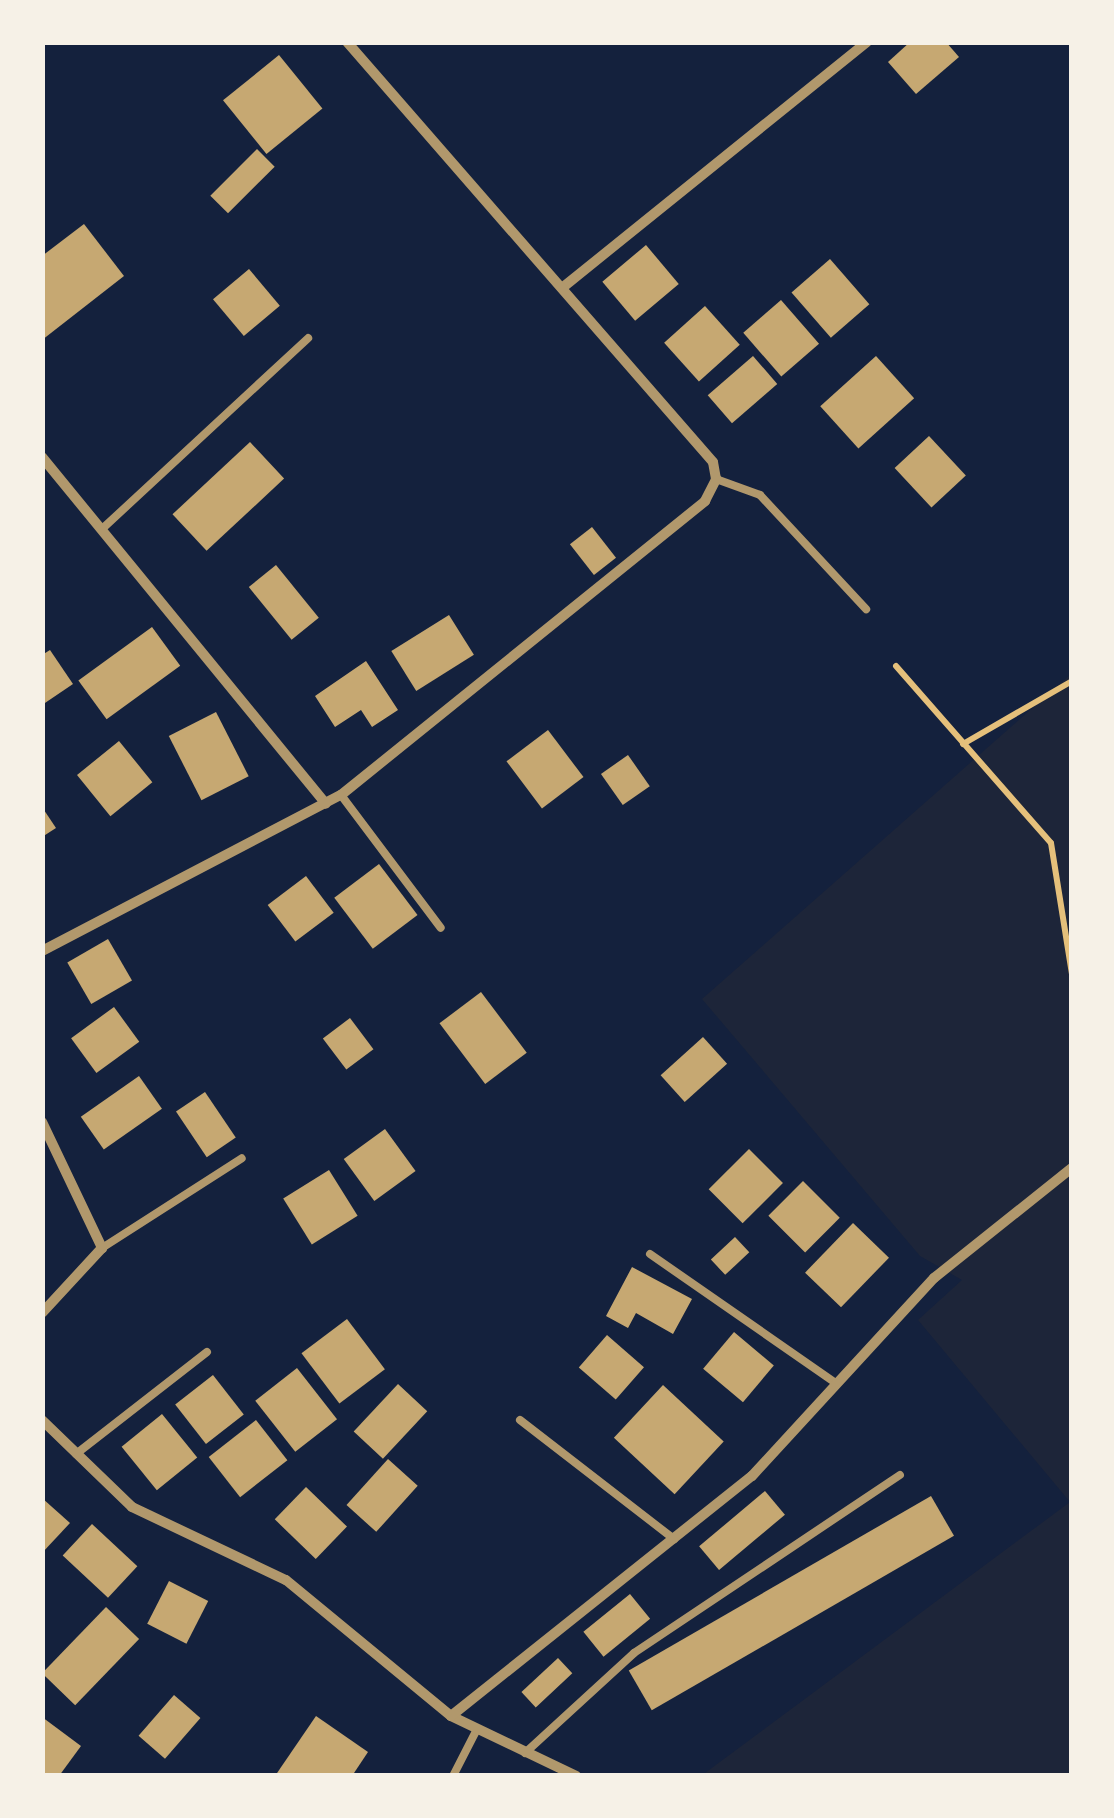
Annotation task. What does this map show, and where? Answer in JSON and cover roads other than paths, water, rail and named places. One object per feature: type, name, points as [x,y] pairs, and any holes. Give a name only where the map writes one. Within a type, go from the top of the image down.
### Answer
[{"type":"street","points":[[42,950],[341,795],[705,500],[716,479],[713,462],[347,42]]},
{"type":"street","points":[[562,288],[868,42]]},
{"type":"street","points":[[42,457],[326,804]]},
{"type":"street","points":[[42,1122],[102,1248],[42,1313]]},
{"type":"street","points":[[452,1716],[752,1476],[834,1382],[934,1278],[1072,1168]]},
{"type":"street","points":[[42,1420],[132,1507],[286,1580],[452,1716],[576,1776]]},
{"type":"lane","points":[[102,530],[308,338]]},
{"type":"lane","points":[[716,479],[760,496],[866,609]]},
{"type":"lane","points":[[341,795],[440,928]]},
{"type":"lane","points":[[102,1248],[242,1158]]},
{"type":"lane","points":[[650,1254],[834,1382]]},
{"type":"lane","points":[[76,1454],[207,1352]]},
{"type":"lane","points":[[520,1420],[674,1539]]},
{"type":"lane","points":[[525,1753],[634,1653],[900,1476]]},
{"type":"lane","points":[[453,1776],[477,1729]]}]
